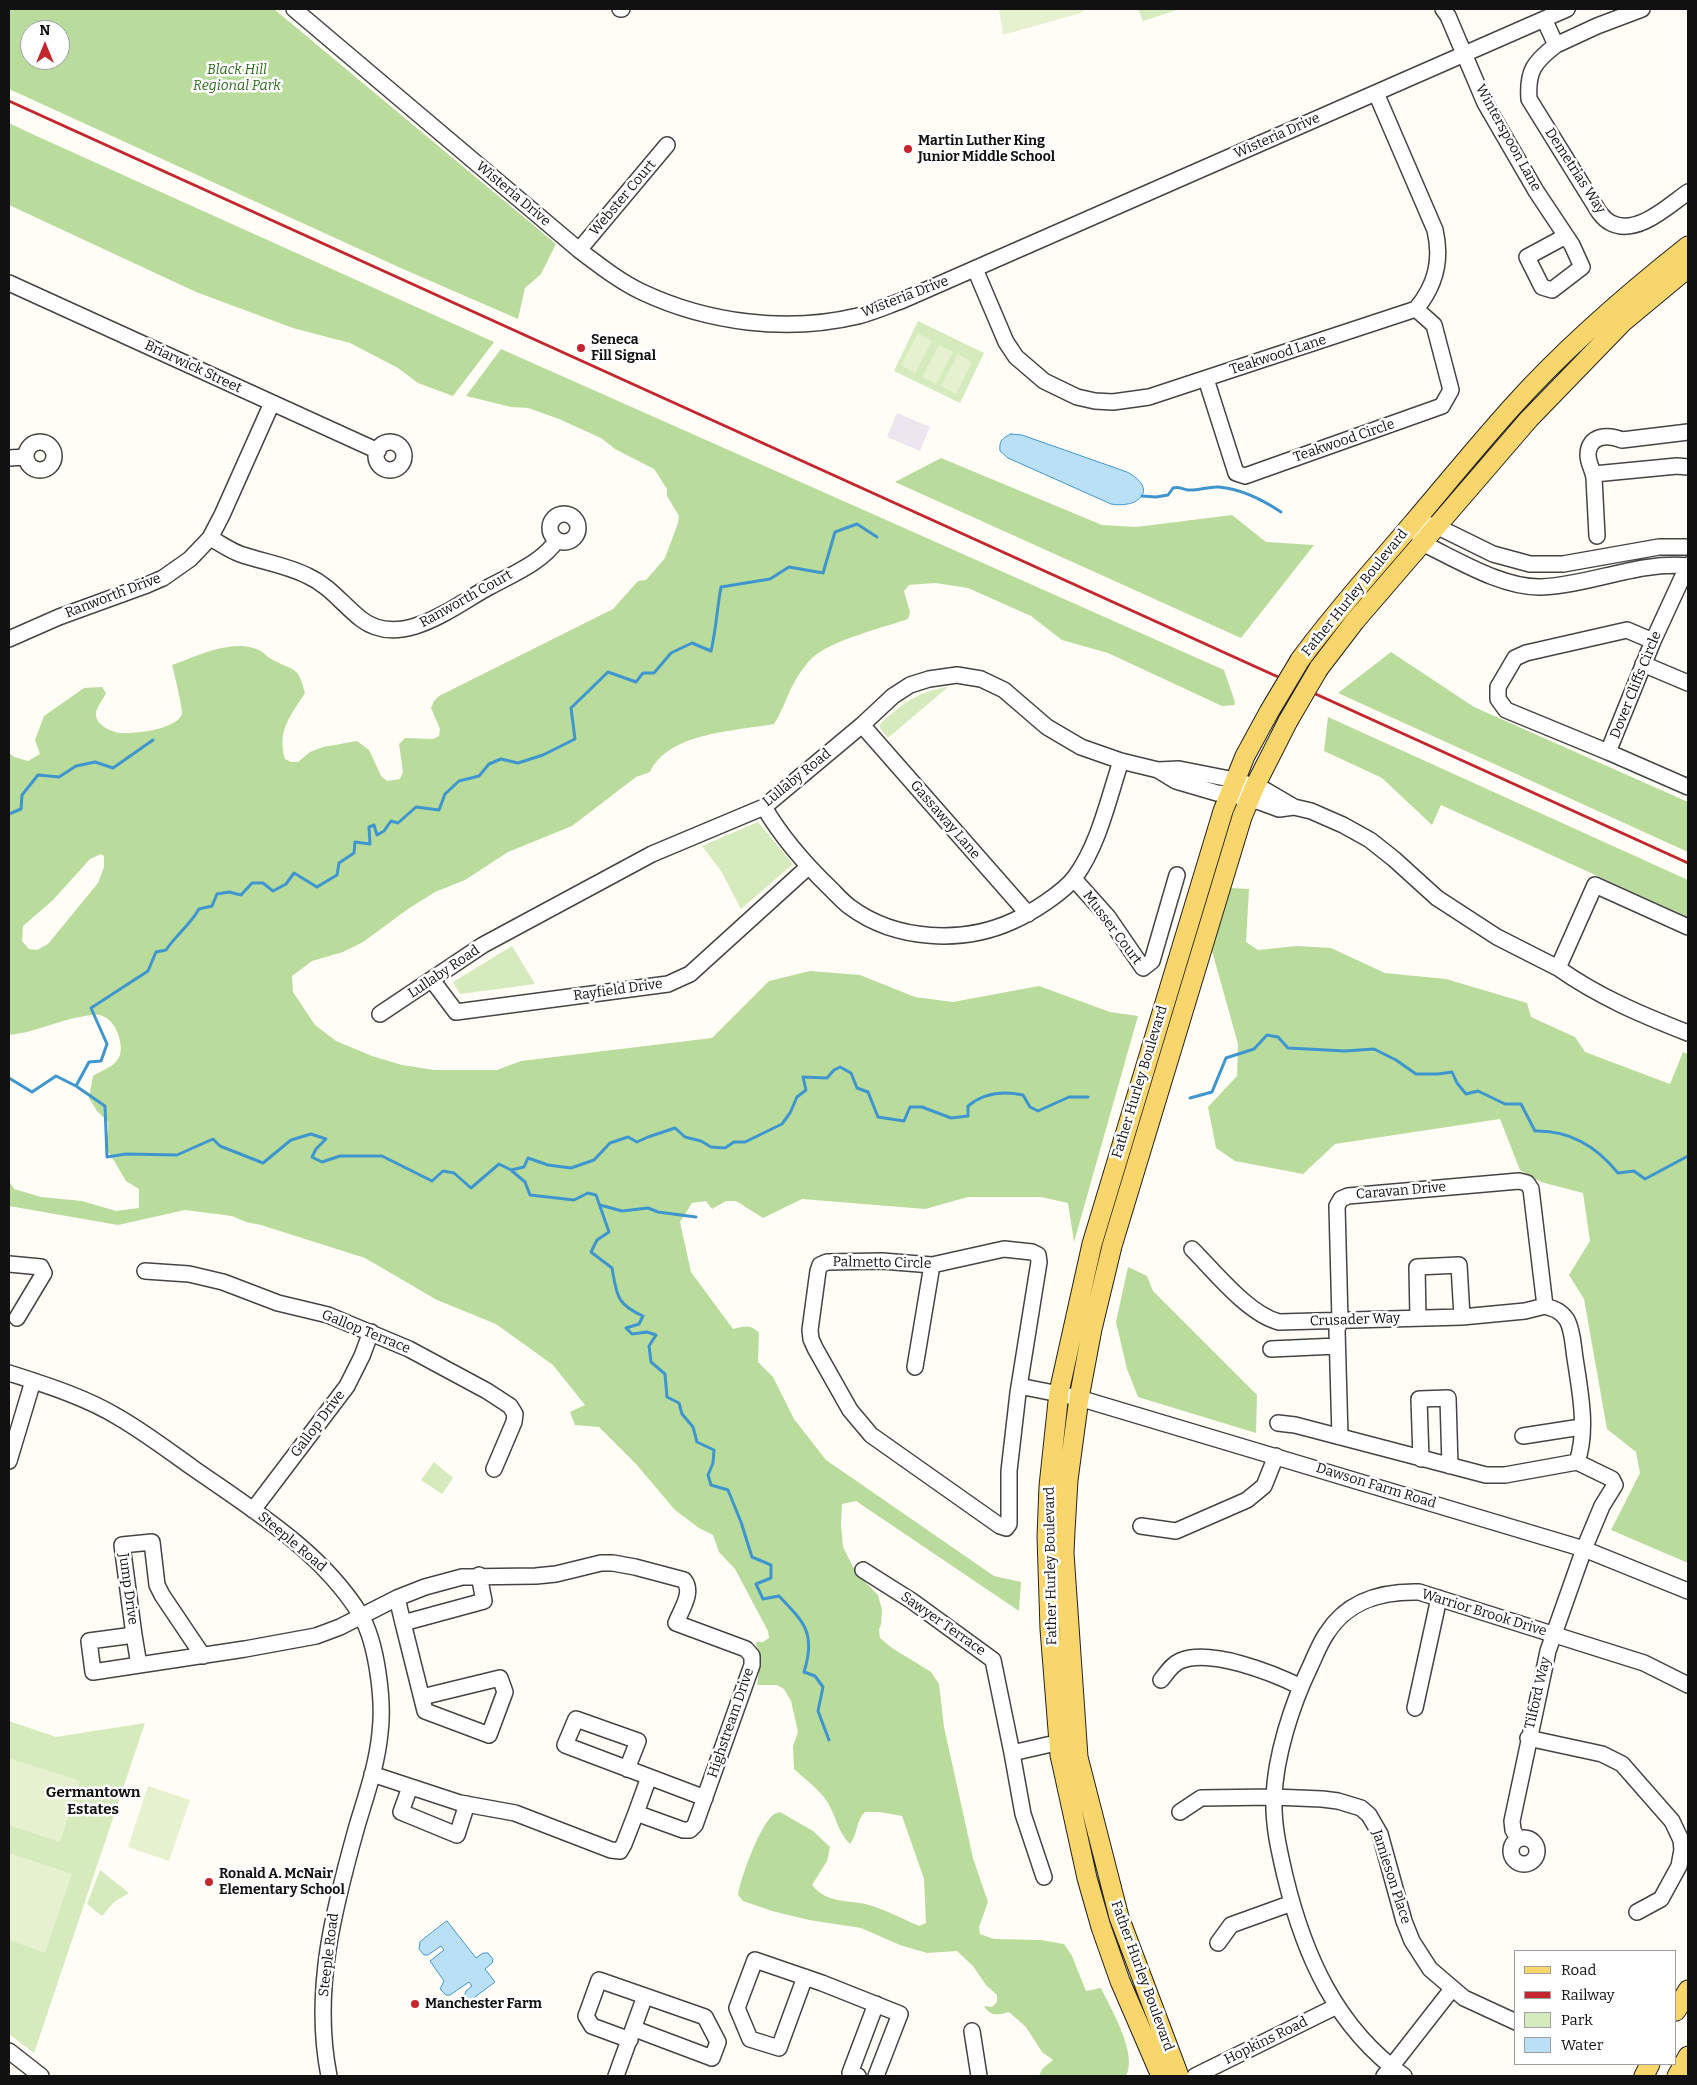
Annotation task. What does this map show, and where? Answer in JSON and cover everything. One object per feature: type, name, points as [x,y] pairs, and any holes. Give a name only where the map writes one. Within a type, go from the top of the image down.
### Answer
[{"type":"main road","name":"Father Hurley Boulevard","points":[[1161,2076],[1120,1981],[1101,1927],[1087,1878],[1050,1629],[1049,1486],[1059,1392],[1092,1244],[1206,862],[1232,787],[1269,712],[1300,660],[1322,630],[1513,406],[1576,343],[1649,276],[1688,246]]},
{"type":"main road","name":"Father Hurley Boulevard","points":[[1179,2076],[1119,1917],[1084,1786],[1067,1741],[1064,1553],[1068,1480],[1079,1398],[1092,1329],[1112,1246],[1252,792],[1288,721],[1319,668],[1355,621],[1529,419],[1623,322],[1688,268]]},
{"type":"main road","points":[[1677,2009],[1688,1990]]},
{"type":"main road","points":[[1677,2076],[1688,2056]]},
{"type":"street","name":"Wisteria Drive","points":[[294,9],[579,250],[618,278],[642,292],[688,310],[731,320],[782,324],[840,320],[901,301],[1567,9]]},
{"type":"street","name":"Winterspoon Lane","points":[[1444,9],[1485,103],[1536,191],[1566,236]]},
{"type":"street","name":"Demetrias Way","points":[[1642,9],[1597,26],[1556,46],[1542,56],[1532,68],[1528,83],[1528,100],[1599,212],[1611,223],[1627,226],[1641,223],[1688,192]]},
{"type":"street","points":[[1544,19],[1556,46]]},
{"type":"street","points":[[1376,93],[1435,230],[1439,246],[1437,271],[1425,298],[1416,308]]},
{"type":"street","name":"Webster Court","points":[[579,250],[667,145]]},
{"type":"street","name":"Teakwood Lane","points":[[975,269],[1006,342],[1016,357],[1044,381],[1077,397],[1095,401],[1113,402],[1149,397],[1416,308]]},
{"type":"street","name":"Briarwick Street","points":[[9,283],[378,451]]},
{"type":"street","name":"Teakwood Circle","points":[[1206,379],[1236,472],[1246,476],[1442,406],[1451,390],[1444,357],[1434,325],[1416,308]]},
{"type":"street","name":"Ranworth Drive","points":[[9,639],[59,617],[163,578],[190,559],[210,538],[272,403]]},
{"type":"street","points":[[1597,536],[1594,474],[1588,454],[1590,445],[1604,435],[1614,436],[1622,440],[1688,432]]},
{"type":"street","points":[[9,458],[26,457]]},
{"type":"street","points":[[1594,474],[1661,467],[1688,467]]},
{"type":"street","points":[[1414,522],[1436,526],[1510,561],[1530,564],[1563,564],[1659,547],[1688,547]]},
{"type":"street","points":[[1414,522],[1422,543],[1516,584],[1540,587],[1572,583],[1647,566],[1667,564],[1688,566]]},
{"type":"street","name":"Ranworth Court","points":[[210,538],[240,554],[282,565],[307,575],[328,588],[364,621],[394,629],[410,628],[429,621],[547,553],[557,540]]},
{"type":"street","name":"Dover Cliffs Circle","points":[[1688,566],[1643,664],[1608,752],[1688,787]]},
{"type":"street","points":[[1608,752],[1506,710],[1498,700],[1498,687],[1515,658],[1526,653],[1627,630],[1653,641]]},
{"type":"street","points":[[1643,664],[1688,683]]},
{"type":"street","name":"Lullaby Road","points":[[380,1014],[483,945],[652,854],[764,806],[862,725],[893,696],[910,685],[928,679],[956,674],[981,679],[1004,690],[1046,727],[1081,746],[1121,761],[1158,770],[1179,769],[1252,792],[1278,809],[1294,807],[1312,812],[1343,825],[1370,840],[1437,898],[1498,937],[1558,968],[1584,987],[1628,1009],[1688,1033]]},
{"type":"street","name":"Gassaway Lane","points":[[862,725],[1028,914]]},
{"type":"street","points":[[764,806],[776,828],[808,867],[850,907],[878,922],[901,930],[928,936],[964,935],[996,928],[1028,914],[1074,878],[1092,849],[1121,761]]},
{"type":"street","name":"Rayfield Drive","points":[[432,980],[456,1012],[668,984],[690,974],[808,867]]},
{"type":"street","name":"Musser Court","points":[[1074,878],[1108,918],[1143,968],[1152,961],[1177,874]]},
{"type":"street","points":[[1558,968],[1596,886],[1688,927]]},
{"type":"street","name":"Caravan Drive","points":[[1340,1437],[1337,1346],[1337,1330],[1340,1321],[1337,1206],[1341,1199],[1356,1195],[1519,1181],[1527,1183],[1531,1190],[1545,1306]]},
{"type":"street","name":"Palmetto Circle","points":[[1004,1249],[1032,1252],[1038,1255],[1040,1262],[1019,1386],[1009,1471],[1009,1524],[1006,1528],[1000,1526],[871,1435],[850,1410],[811,1339],[810,1330],[820,1265],[827,1262],[882,1261],[932,1265],[1004,1249]]},
{"type":"street","name":"Crusader Way","points":[[1192,1249],[1259,1314],[1280,1322],[1462,1317],[1525,1311],[1545,1306]]},
{"type":"street","points":[[9,1264],[40,1267],[44,1273],[17,1318]]},
{"type":"street","points":[[915,1367],[932,1265]]},
{"type":"street","points":[[1418,1318],[1417,1267],[1459,1265],[1462,1317]]},
{"type":"street","name":"Gallop Terrace","points":[[145,1270],[189,1274],[223,1282],[278,1303],[328,1315],[409,1349],[487,1391],[510,1406],[515,1414],[514,1422],[494,1469]]},
{"type":"street","points":[[1545,1306],[1556,1309],[1568,1322],[1581,1401],[1580,1453],[1577,1462]]},
{"type":"street","name":"Gallop Drive","points":[[253,1510],[347,1386],[362,1356],[371,1332]]},
{"type":"street","points":[[1271,1349],[1337,1346]]},
{"type":"street","name":"Steeple Road","points":[[9,1373],[74,1396],[118,1417],[253,1510],[322,1565],[361,1616],[374,1650],[380,1686],[380,1732],[372,1774],[336,1901],[327,1949],[323,1983],[322,2018],[324,2054],[329,2076]]},
{"type":"street","points":[[9,1461],[33,1381]]},
{"type":"street","points":[[1019,1386],[1059,1392]]},
{"type":"street","name":"Dawson Farm Road","points":[[1059,1392],[1584,1549],[1688,1591]]},
{"type":"street","points":[[1420,1458],[1419,1399],[1448,1398],[1450,1466]]},
{"type":"street","points":[[1278,1424],[1295,1425],[1486,1475],[1496,1476],[1577,1462],[1612,1479],[1615,1485],[1602,1506],[1584,1549]]},
{"type":"street","points":[[1523,1436],[1581,1427]]},
{"type":"street","points":[[1141,1526],[1176,1531],[1247,1500],[1264,1486],[1276,1456]]},
{"type":"street","name":"Jump Drive","points":[[203,1656],[157,1585],[152,1542],[122,1545],[134,1634],[89,1641],[93,1672],[203,1656],[316,1636],[340,1628],[361,1616]]},
{"type":"street","name":"Tilford Way","points":[[1518,1839],[1513,1830],[1512,1821],[1528,1738],[1548,1651],[1584,1549]]},
{"type":"street","name":"Highstream Drive","points":[[361,1616],[397,1598],[450,1579],[478,1575],[536,1576],[556,1574],[601,1563],[613,1563],[684,1580],[688,1584],[689,1591],[676,1623],[746,1648],[752,1656],[752,1665],[695,1825],[690,1830],[683,1830],[636,1813]]},
{"type":"street","name":"Sawyer Terrace","points":[[863,1570],[912,1600],[993,1660],[1023,1814],[1044,1877]]},
{"type":"street","points":[[404,1623],[484,1601],[478,1575]]},
{"type":"street","name":"Warrior Brook Drive","points":[[1393,2073],[1362,2040],[1336,2006],[1312,1962],[1292,1903],[1278,1843],[1274,1797],[1282,1747],[1301,1687],[1327,1633],[1340,1617],[1354,1606],[1374,1597],[1395,1592],[1419,1592],[1644,1663],[1688,1685]]},
{"type":"street","points":[[397,1598],[425,1711],[489,1735],[505,1692],[500,1678],[422,1697]]},
{"type":"street","points":[[1415,1708],[1439,1598]]},
{"type":"street","points":[[134,1634],[139,1665]]},
{"type":"street","points":[[1161,1680],[1171,1666],[1180,1661],[1202,1658],[1247,1665],[1301,1687]]},
{"type":"street","points":[[627,1769],[638,1742],[576,1719],[565,1745],[627,1769],[704,1798]]},
{"type":"street","points":[[1528,1738],[1602,1754],[1622,1764],[1672,1821],[1681,1840],[1682,1850],[1679,1866],[1661,1899],[1637,1912]]},
{"type":"street","points":[[1012,1753],[1067,1741]]},
{"type":"street","points":[[372,1774],[467,1804],[515,1813],[611,1850],[620,1850],[624,1844],[649,1777]]},
{"type":"street","points":[[410,1787],[401,1812],[457,1835],[467,1804]]},
{"type":"street","name":"Jamieson Place","points":[[1180,1812],[1201,1798],[1274,1797],[1338,1801],[1361,1808],[1369,1816],[1380,1834],[1404,1921],[1412,1941],[1430,1968],[1464,1998],[1514,2021]]},
{"type":"street","points":[[1218,1943],[1231,1925],[1292,1903]]},
{"type":"street","points":[[805,1977],[778,2048],[750,2039],[737,2008],[755,1960],[805,1977],[900,2014],[876,2076]]},
{"type":"street","points":[[599,1980],[645,1996],[705,2017],[718,2042],[712,2058],[632,2034],[592,2026],[586,2016],[599,1980]]},
{"type":"street","points":[[1393,2073],[1452,1989]]},
{"type":"street","points":[[616,2076],[645,1996]]},
{"type":"street","points":[[858,2076],[850,2073],[876,2004]]},
{"type":"street","name":"Hopkins Road","points":[[1195,2076],[1336,2006]]},
{"type":"street","points":[[972,2031],[979,2076]]},
{"type":"street","points":[[9,2051],[40,2076]]},
{"type":"shaded area","points":[[897,413],[930,427],[920,451],[887,437]]},
{"type":"green space","name":"Black Hill Regional Park","points":[[9,9],[274,9],[556,244],[541,274],[525,288],[518,319],[403,269],[9,89]]},
{"type":"green space","points":[[999,9],[1084,9],[1081,13],[1003,35]]},
{"type":"green space","points":[[1138,9],[1180,9],[1143,21]]},
{"type":"green space","points":[[9,123],[494,342],[453,396],[418,383],[398,368],[350,343],[293,328],[196,292],[9,205]]},
{"type":"green space","points":[[918,321],[984,353],[960,403],[894,371]]},
{"type":"green space","points":[[918,333],[932,341],[915,373],[901,365]]},
{"type":"green space","points":[[939,345],[953,352],[936,384],[922,377]]},
{"type":"green space","points":[[501,349],[1224,670],[1235,702],[1234,705],[1222,706],[1108,653],[1062,640],[1031,616],[968,588],[935,583],[909,585],[904,591],[910,612],[908,619],[844,640],[812,658],[795,682],[774,724],[705,736],[688,741],[672,749],[659,759],[650,772],[636,777],[572,826],[508,852],[465,880],[435,892],[363,942],[343,952],[312,961],[292,976],[293,992],[315,1025],[336,1041],[372,1056],[402,1065],[434,1070],[497,1070],[521,1061],[712,1038],[769,981],[810,971],[860,975],[915,997],[953,1002],[1039,986],[1110,1012],[1138,1016],[1074,1242],[1068,1203],[1041,1197],[968,1197],[925,1209],[802,1199],[763,1218],[736,1201],[726,1201],[712,1209],[706,1201],[692,1203],[680,1222],[691,1272],[733,1329],[747,1326],[759,1333],[758,1362],[773,1377],[794,1419],[826,1460],[994,1576],[1021,1582],[1019,1611],[856,1501],[842,1504],[843,1547],[856,1573],[878,1595],[882,1610],[879,1630],[880,1638],[892,1648],[931,1672],[939,1684],[944,1727],[973,1858],[988,1902],[979,1927],[980,1934],[994,1939],[1041,1940],[1064,1944],[1072,1956],[1086,1991],[1101,1988],[1116,2019],[1129,2056],[1129,2067],[1126,2076],[1039,2076],[1042,2069],[1053,2060],[1042,2052],[1026,2027],[1009,2012],[992,2014],[987,2010],[984,2006],[992,2007],[997,2002],[997,1995],[986,1985],[973,1966],[957,1951],[927,1953],[900,1945],[861,1928],[809,1920],[772,1911],[743,1901],[738,1895],[747,1865],[762,1829],[774,1815],[780,1812],[813,1831],[830,1847],[827,1861],[812,1885],[818,1891],[832,1899],[875,1907],[919,1926],[926,1923],[924,1879],[902,1816],[880,1812],[865,1812],[860,1819],[850,1844],[846,1839],[825,1798],[794,1769],[793,1746],[798,1732],[791,1701],[784,1689],[777,1685],[757,1685],[759,1670],[756,1642],[763,1642],[769,1638],[768,1631],[735,1569],[719,1552],[713,1535],[699,1528],[675,1510],[636,1464],[599,1427],[575,1425],[570,1412],[585,1405],[553,1365],[496,1324],[437,1300],[365,1258],[246,1222],[232,1216],[185,1210],[118,1225],[9,1206],[9,1181],[14,1189],[41,1197],[82,1201],[116,1211],[139,1208],[139,1189],[126,1181],[105,1149],[108,1122],[97,1111],[89,1098],[93,1076],[115,1063],[120,1055],[120,1041],[113,1025],[103,1016],[92,1015],[9,1035],[9,753],[14,757],[28,761],[40,754],[35,740],[44,716],[84,688],[102,687],[106,693],[98,706],[96,718],[105,728],[118,733],[128,733],[165,727],[179,719],[182,714],[172,665],[216,649],[239,646],[250,647],[261,651],[295,671],[303,684],[305,693],[286,724],[284,732],[283,749],[285,759],[291,762],[298,762],[310,752],[323,747],[357,741],[369,750],[381,776],[387,781],[400,779],[403,772],[399,744],[405,738],[433,739],[439,736],[440,729],[431,708],[439,696],[613,609],[638,581],[646,580],[665,558],[679,516],[667,496],[667,489],[654,469],[615,449],[601,438],[559,419],[528,408],[511,407],[466,396]],"holes":[[[101,854],[104,856],[104,867],[98,883],[48,944],[37,950],[29,949],[22,941],[23,926],[53,900],[90,859]]]},
{"type":"green space","points":[[958,354],[972,362],[956,394],[941,386]]},
{"type":"green space","points":[[941,458],[1102,525],[1136,527],[1232,515],[1266,542],[1314,545],[1241,638],[895,482]]},
{"type":"green space","points":[[1391,652],[1474,707],[1688,802],[1688,852],[1338,693]]},
{"type":"green space","points":[[948,687],[888,738],[880,728],[880,724],[896,710],[919,695]]},
{"type":"green space","points":[[1328,717],[1688,880],[1688,917],[1441,805],[1432,825],[1382,778],[1324,751]]},
{"type":"green space","points":[[758,822],[793,864],[741,909],[721,871],[702,846]]},
{"type":"green space","points":[[1231,888],[1249,889],[1246,942],[1258,950],[1297,946],[1331,948],[1385,973],[1446,979],[1527,1003],[1531,1017],[1575,1037],[1585,1052],[1670,1084],[1683,1052],[1688,1054],[1688,1563],[1611,1530],[1640,1473],[1636,1452],[1607,1429],[1584,1299],[1569,1275],[1590,1241],[1583,1193],[1541,1182],[1520,1170],[1500,1119],[1335,1144],[1303,1174],[1235,1161],[1216,1148],[1208,1107],[1237,1076],[1238,1044],[1212,951]]},
{"type":"green space","points":[[512,946],[535,984],[460,994],[453,982]]},
{"type":"green space","points":[[1128,1267],[1147,1276],[1153,1291],[1257,1395],[1256,1433],[1138,1397],[1127,1369],[1116,1322]]},
{"type":"green space","points":[[434,1462],[453,1478],[442,1494],[421,1480]]},
{"type":"green space","points":[[9,1721],[56,1737],[145,1723],[34,2053],[9,2034]]},
{"type":"green space","points":[[9,1758],[80,1781],[60,1842],[9,1825]]},
{"type":"green space","points":[[148,1786],[190,1800],[169,1861],[128,1847]]},
{"type":"green space","points":[[9,1853],[72,1874],[45,1953],[9,1940]]},
{"type":"green space","points":[[100,1870],[129,1893],[114,1902],[102,1916],[87,1904]]},
{"type":"water","points":[[1011,434],[1022,435],[1127,472],[1142,484],[1142,496],[1131,503],[1122,505],[1111,504],[1008,458],[1000,451],[1000,445],[1003,438]]},
{"type":"water","points":[[447,1921],[476,1958],[483,1953],[488,1953],[493,1959],[492,1963],[485,1969],[495,1982],[467,2003],[463,1999],[466,1991],[472,1986],[469,1982],[450,1995],[446,1995],[440,1989],[444,1981],[430,1961],[444,1950],[441,1946],[428,1955],[424,1955],[419,1949],[420,1942]]},
{"type":"waterway","points":[[1142,496],[1156,497],[1168,495],[1175,487],[1186,490],[1211,487],[1228,488],[1252,496],[1281,512]]},
{"type":"waterway","points":[[76,1086],[89,1062],[101,1061],[107,1044],[91,1008],[148,971],[156,952],[166,950],[199,909],[212,906],[217,894],[229,892],[241,895],[252,883],[263,883],[273,891],[286,884],[294,873],[317,887],[337,875],[339,863],[354,853],[355,842],[370,844],[369,827],[374,825],[377,835],[384,831],[391,821],[398,823],[416,807],[439,810],[445,794],[459,781],[479,776],[489,764],[501,759],[518,763],[543,755],[575,739],[571,708],[608,672],[636,682],[643,673],[654,673],[671,653],[692,643],[711,651],[721,587],[770,579],[789,567],[823,573],[835,532],[857,524],[877,537]]},
{"type":"waterway","points":[[9,814],[21,809],[22,795],[38,775],[59,777],[76,766],[95,762],[113,768],[153,740]]},
{"type":"waterway","points":[[1190,1098],[1212,1092],[1226,1058],[1254,1049],[1267,1035],[1278,1037],[1288,1048],[1345,1051],[1374,1049],[1396,1060],[1416,1074],[1452,1072],[1457,1083],[1466,1094],[1478,1091],[1505,1104],[1521,1104],[1535,1131],[1560,1133],[1582,1142],[1601,1155],[1618,1173],[1634,1171],[1645,1179],[1688,1156]]},
{"type":"waterway","points":[[9,1078],[32,1092],[56,1076],[76,1086],[105,1106],[107,1157],[126,1154],[177,1155],[213,1139],[220,1146],[263,1163],[291,1140],[311,1134],[326,1139],[316,1149],[312,1157],[322,1162],[340,1156],[382,1156],[432,1181],[443,1171],[454,1173],[471,1188],[499,1164],[511,1170],[524,1167],[528,1158],[548,1165],[571,1168],[594,1160],[610,1143],[628,1137],[637,1142],[675,1128],[685,1137],[701,1141],[711,1147],[725,1148],[734,1142],[745,1142],[782,1124],[790,1113],[797,1097],[806,1090],[803,1077],[827,1078],[834,1070],[840,1067],[851,1073],[857,1088],[868,1092],[878,1117],[904,1121],[910,1107],[922,1107],[951,1118],[968,1116],[968,1106],[981,1098],[994,1094],[1009,1093],[1023,1095],[1030,1107],[1038,1111],[1069,1097],[1088,1097]]},
{"type":"waterway","points":[[511,1170],[525,1182],[530,1195],[574,1200],[588,1193],[596,1195],[609,1232],[597,1240],[591,1252],[612,1268],[617,1292],[623,1303],[634,1312],[643,1316],[639,1324],[626,1328],[632,1334],[647,1332],[656,1335],[649,1346],[651,1362],[665,1374],[667,1397],[679,1403],[682,1414],[693,1427],[697,1442],[714,1450],[713,1463],[708,1475],[711,1485],[728,1490],[752,1557],[771,1565],[771,1578],[756,1584],[763,1599],[779,1596],[796,1614],[806,1630],[809,1648],[804,1672],[815,1676],[823,1687],[818,1711],[829,1740]]},
{"type":"waterway","points":[[600,1205],[622,1211],[648,1208],[658,1212],[696,1217]]},
{"type":"railway","points":[[9,101],[1688,863]]},
{"type":"place","name":"Martin Luther King Junior Middle School","points":[[908,149]]},
{"type":"place","name":"Seneca Fill Signal","points":[[581,348]]},
{"type":"place","name":"Ronald A. McNair Elementary School","points":[[209,1882]]},
{"type":"place","name":"Manchester Farm","points":[[415,2004]]},
{"type":"district","name":"Germantown Estates","points":[[93,1802]]}]
